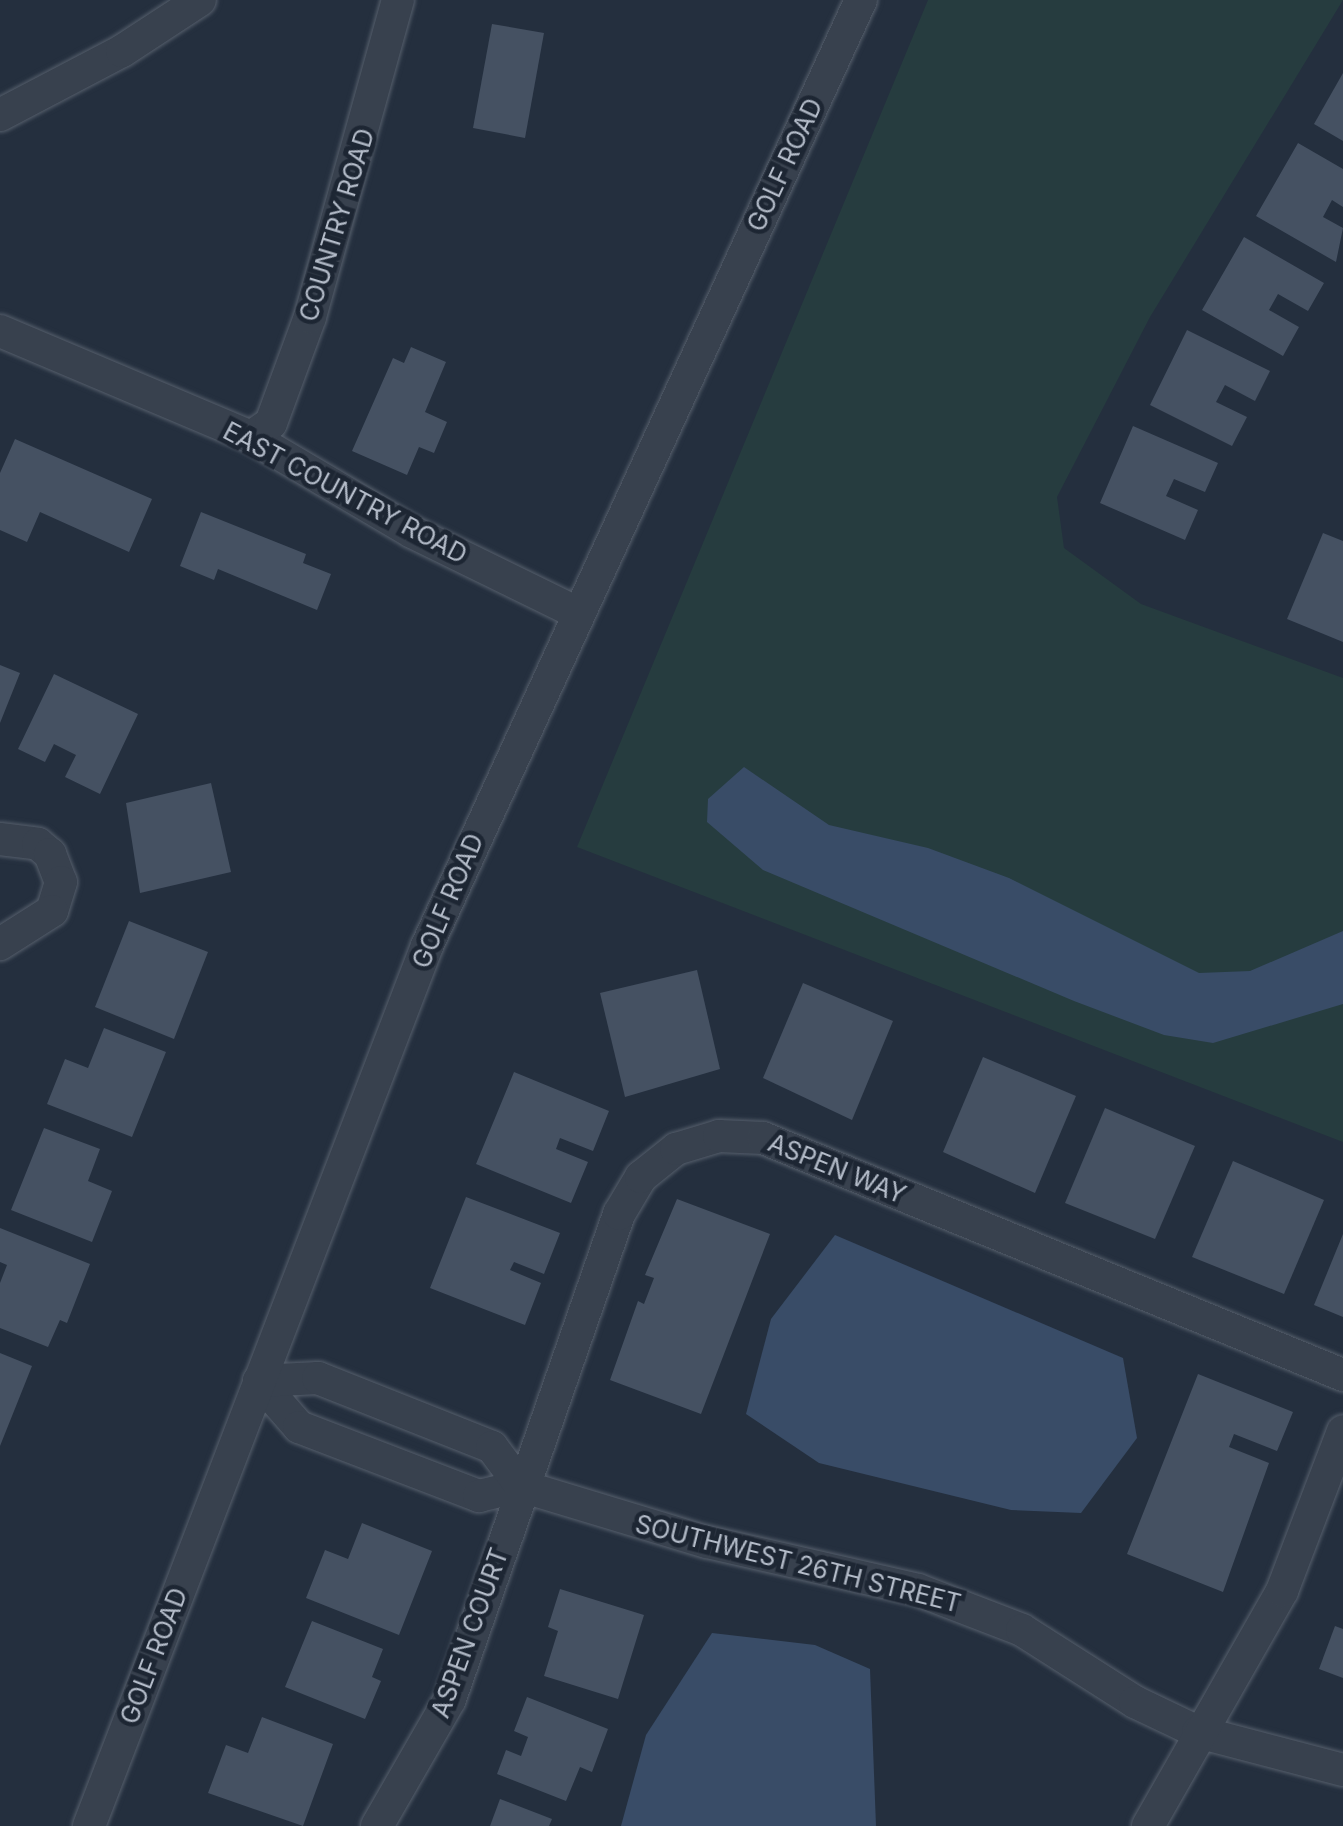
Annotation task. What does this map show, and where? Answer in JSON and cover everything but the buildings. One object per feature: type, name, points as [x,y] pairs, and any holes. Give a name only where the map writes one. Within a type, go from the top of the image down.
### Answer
[{"type":"street","points":[[0,115],[122,51],[200,0]]},
{"type":"street","name":"COUNTRY ROAD","points":[[251,437],[270,422],[310,317],[398,0]]},
{"type":"street","name":"GOLF ROAD","points":[[89,1826],[427,946],[861,0]]},
{"type":"street","name":"EAST COUNTRY ROAD","points":[[0,331],[251,437],[412,532],[577,613]]},
{"type":"street","points":[[0,839],[38,844],[50,854],[60,882],[41,922],[0,944]]},
{"type":"street","name":"ASPEN WAY","points":[[521,1486],[628,1195],[658,1161],[719,1136],[763,1138],[1343,1375]]},
{"type":"street","points":[[258,1381],[318,1378],[492,1447],[521,1486]]},
{"type":"street","name":"SOUTHWEST 26TH STREET","points":[[258,1381],[299,1426],[478,1496],[521,1486],[656,1529],[918,1590],[982,1611],[1198,1732],[1343,1770]]},
{"type":"street","points":[[1148,1826],[1198,1732],[1282,1591],[1343,1431]]},
{"type":"street","name":"ASPEN COURT","points":[[377,1826],[450,1699],[521,1486]]},
{"type":"green space","points":[[928,0],[1343,0],[1150,317],[1057,497],[1064,548],[1141,604],[1343,678],[1343,1142],[577,847]]},
{"type":"water","points":[[744,767],[829,825],[928,848],[1009,878],[1199,973],[1250,971],[1343,931],[1343,1004],[1213,1043],[1164,1035],[1074,1001],[763,870],[707,822],[708,799]]},
{"type":"water","points":[[835,1235],[1123,1358],[1137,1438],[1081,1513],[1011,1510],[819,1463],[746,1414],[771,1319]]},
{"type":"water","points":[[712,1633],[815,1645],[870,1669],[876,1826],[621,1826],[646,1735]]}]
